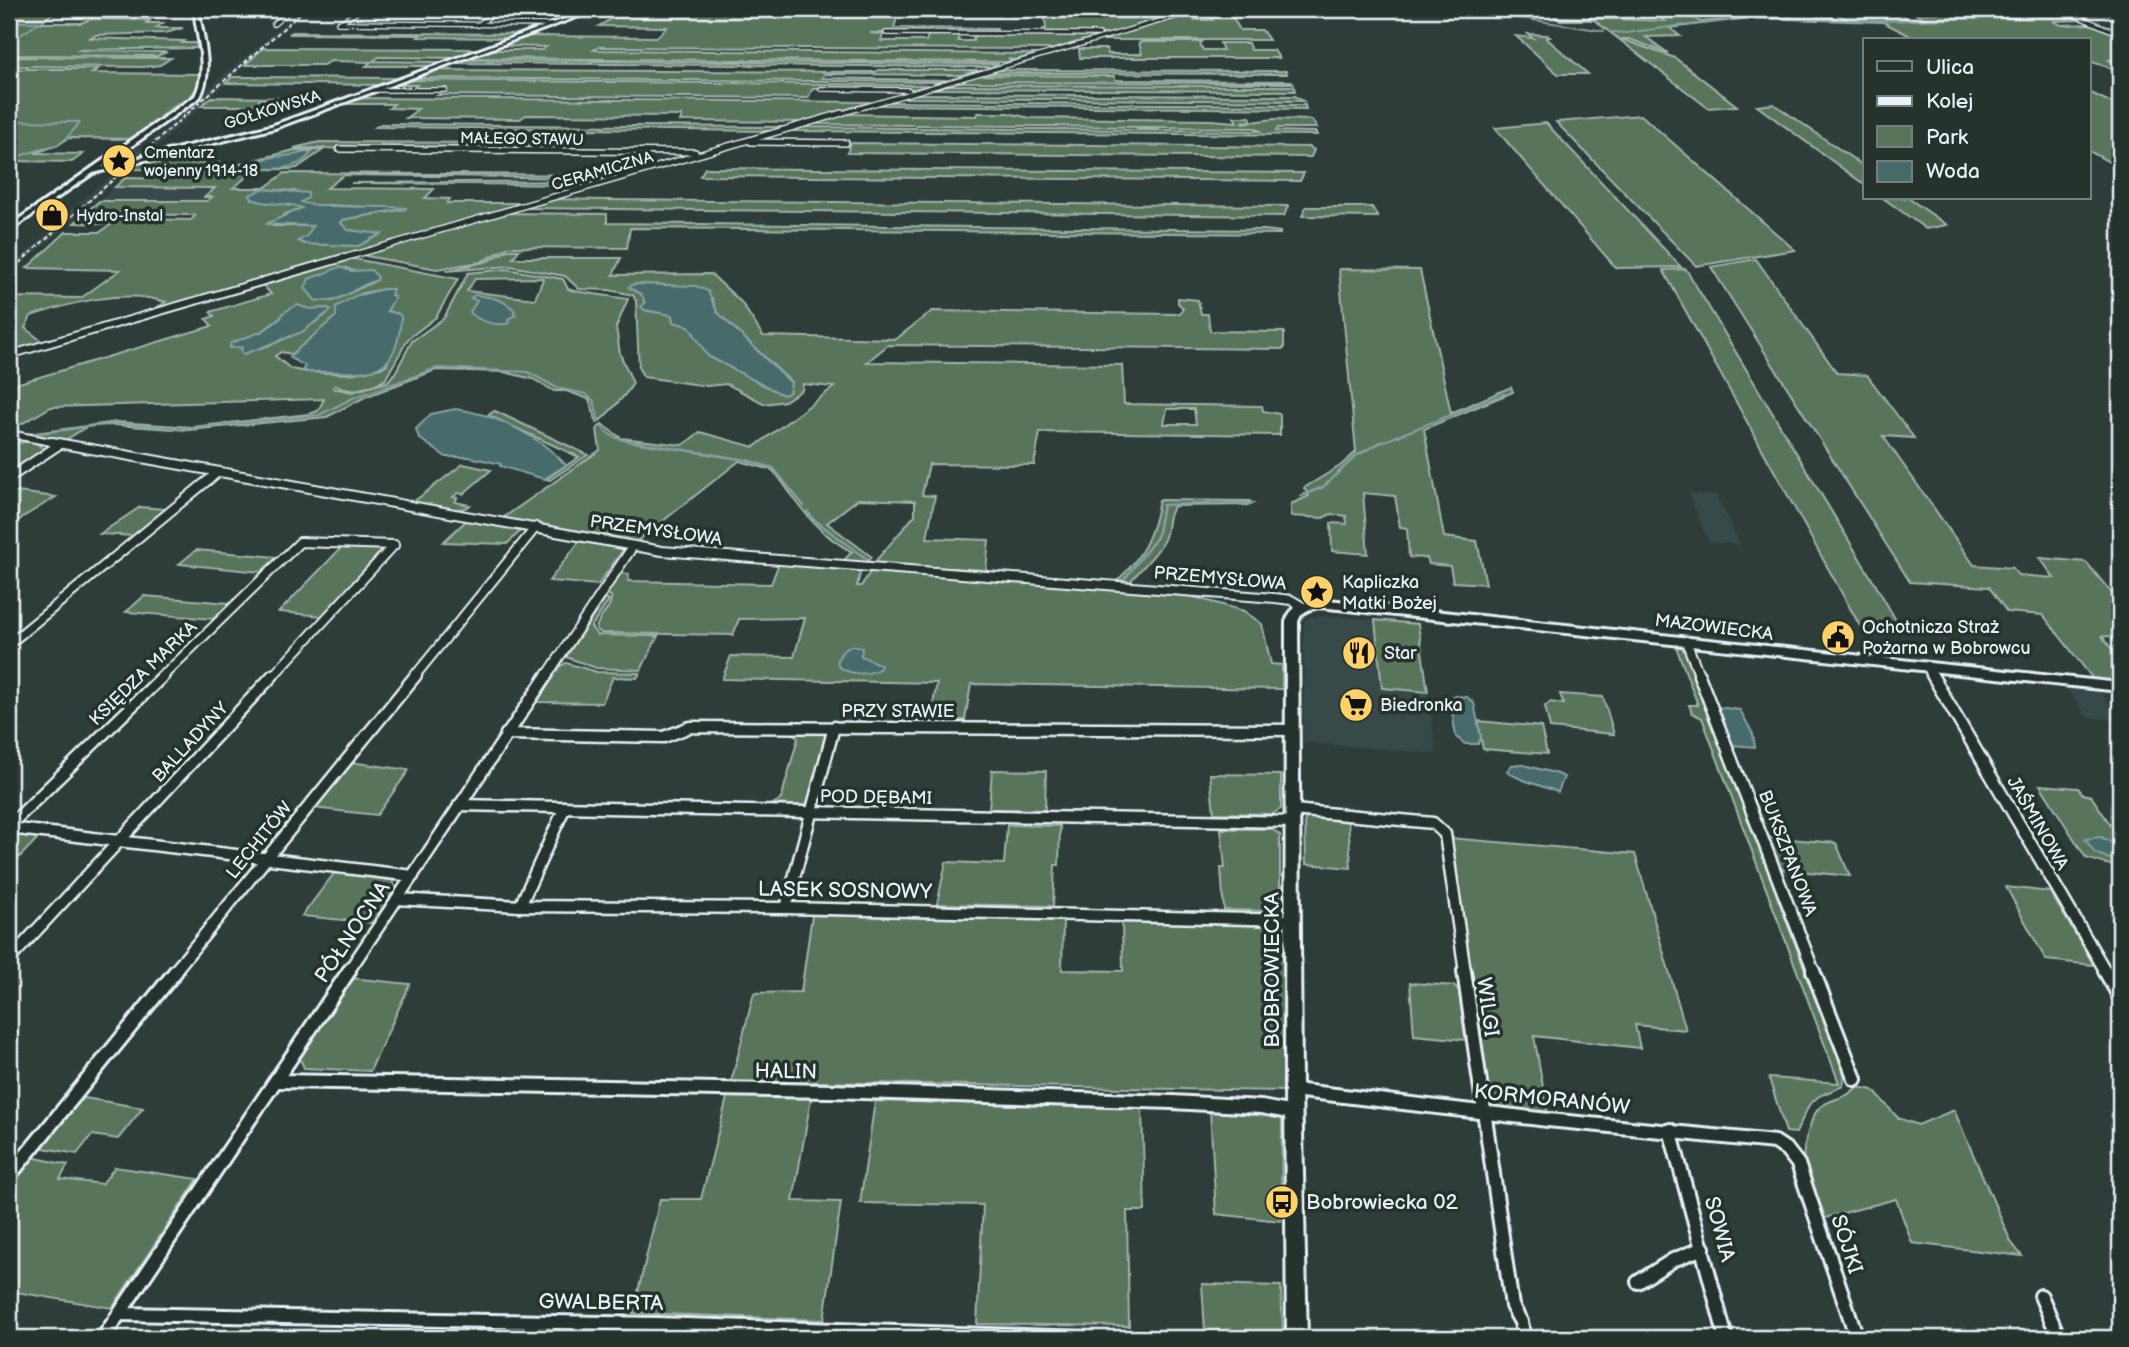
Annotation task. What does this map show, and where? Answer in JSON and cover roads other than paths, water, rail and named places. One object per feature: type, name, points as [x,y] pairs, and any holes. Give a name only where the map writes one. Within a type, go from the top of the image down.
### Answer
[{"type":"street","points":[[93,171],[181,110],[202,90],[205,76],[195,9]]},
{"type":"street","points":[[274,24],[292,9]]},
{"type":"street","points":[[362,9],[338,23],[551,25]]},
{"type":"street","points":[[478,25],[500,9]]},
{"type":"street","name":"GOŁKOWSKA","points":[[9,229],[93,171],[265,129],[596,9]]},
{"type":"street","name":"CERAMICZNA","points":[[9,355],[1201,9]]},
{"type":"street","points":[[2060,9],[2120,34]]},
{"type":"street","points":[[886,33],[1112,35]]},
{"type":"street","points":[[821,89],[914,91]]},
{"type":"street","points":[[374,90],[445,90]]},
{"type":"street","points":[[743,142],[846,143]]},
{"type":"street","name":"MAŁEGO STAWU","points":[[339,149],[704,153]]},
{"type":"street","name":"PRZEMYSŁOWA","points":[[9,434],[633,546],[713,556],[1275,598],[1291,600],[1303,607]]},
{"type":"street","points":[[9,478],[60,444]]},
{"type":"street","points":[[9,644],[218,472]]},
{"type":"street","name":"LECHITÓW","points":[[9,1176],[536,527]]},
{"type":"street","name":"BALLADYNY","points":[[9,960],[394,545],[300,542]]},
{"type":"street","name":"KSIĘDZA MARKA","points":[[9,827],[300,542]]},
{"type":"street","name":"PÓŁNOCNA","points":[[103,1338],[633,546]]},
{"type":"street","name":"MAZOWIECKA","points":[[1303,607],[1319,603],[2120,687]]},
{"type":"street","name":"BOBROWIECKA","points":[[1297,1338],[1293,1090],[1292,622],[1294,615],[1303,607]]},
{"type":"street","name":"BUKSZPANOWA","points":[[1686,641],[1855,1079]]},
{"type":"street","name":"JAŚMINOWA","points":[[1927,666],[2120,997]]},
{"type":"street","name":"PRZY STAWIE","points":[[506,734],[664,737],[690,727],[1292,730]]},
{"type":"street","points":[[786,908],[834,727]]},
{"type":"street","name":"POD DĘBAMI","points":[[459,805],[813,813],[1293,816]]},
{"type":"street","points":[[520,906],[565,807]]},
{"type":"street","name":"WILGI","points":[[1293,816],[1433,823],[1441,827],[1445,834],[1512,1306],[1521,1322],[1524,1338]]},
{"type":"street","points":[[9,827],[413,876]]},
{"type":"street","name":"LASEK SOSNOWY","points":[[397,900],[520,906],[786,908],[1293,920]]},
{"type":"street","name":"HALIN","points":[[277,1081],[844,1091],[1172,1102],[1261,1107],[1294,1112]]},
{"type":"street","name":"KORMORANÓW","points":[[1293,1090],[1775,1142],[1787,1150],[1798,1164]]},
{"type":"street","name":"SOWIA","points":[[1670,1130],[1726,1338]]},
{"type":"street","name":"SÓJKI","points":[[1798,1164],[1857,1338]]},
{"type":"street","points":[[1638,1282],[1673,1261],[1703,1248]]},
{"type":"street","points":[[2040,1296],[2059,1338]]},
{"type":"street","name":"GWALBERTA","points":[[120,1314],[654,1331],[1081,1338]]},
{"type":"water","points":[[311,153],[291,166],[274,169],[249,168],[264,159]]},
{"type":"water","points":[[262,189],[308,193],[308,198],[301,202],[308,204],[407,208],[342,220],[341,223],[348,230],[381,234],[358,246],[305,244],[298,241],[307,236],[313,226],[266,224],[302,208],[252,199],[250,195]]},
{"type":"water","points":[[340,267],[350,271],[371,270],[378,277],[377,280],[334,300],[315,300],[305,288],[309,279]]},
{"type":"water","points":[[634,284],[696,286],[708,291],[717,312],[791,383],[789,393],[783,395],[708,356],[689,326],[673,322],[672,315],[641,307],[645,303],[642,295],[629,287]]},
{"type":"water","points":[[393,289],[391,295],[395,297],[387,311],[401,317],[398,340],[392,355],[383,365],[359,372],[307,372],[303,369],[305,366],[291,358],[290,356],[336,316],[336,307],[355,296]]},
{"type":"water","points":[[475,295],[502,301],[515,311],[513,313],[516,315],[508,319],[509,323],[504,324],[494,324],[477,318],[470,312],[477,301],[471,298]]},
{"type":"water","points":[[297,305],[309,309],[331,310],[302,332],[244,354],[241,353],[242,347],[230,348],[231,343],[263,331],[281,318],[283,313]]},
{"type":"water","points":[[455,409],[485,415],[515,428],[543,445],[566,465],[544,479],[500,466],[501,464],[469,457],[446,457],[419,438],[416,429],[431,414]]},
{"type":"water","points":[[851,646],[862,648],[861,656],[881,665],[880,668],[859,673],[838,666],[841,654]]},
{"type":"water","points":[[1456,696],[1467,697],[1474,703],[1481,738],[1478,744],[1465,744],[1456,737],[1450,699]]},
{"type":"water","points":[[1717,707],[1740,710],[1753,734],[1755,747],[1732,745]]},
{"type":"water","points":[[1520,764],[1564,777],[1558,792],[1523,780],[1507,771],[1512,765]]},
{"type":"water","points":[[2101,837],[2120,847],[2120,863],[2095,853],[2085,839]]},
{"type":"waterway","points":[[9,11],[32,9]]},
{"type":"waterway","points":[[1462,9],[1490,13]]},
{"type":"waterway","points":[[2079,15],[2120,14]]},
{"type":"waterway","points":[[1508,16],[1604,31]]},
{"type":"waterway","points":[[1690,25],[1750,17],[1879,21],[2072,16]]},
{"type":"waterway","points":[[9,22],[40,22],[9,43]]},
{"type":"waterway","points":[[1609,32],[1626,33],[1685,25]]},
{"type":"waterway","points":[[9,121],[80,122],[67,138]]},
{"type":"waterway","points":[[9,159],[56,145]]},
{"type":"waterway","points":[[26,435],[118,423],[180,429],[319,415],[353,398],[437,368],[528,372],[557,388],[586,394],[594,401],[599,421]]},
{"type":"waterway","points":[[1378,443],[1504,394]]},
{"type":"waterway","points":[[602,427],[616,438],[645,444]]},
{"type":"waterway","points":[[635,442],[746,460],[773,468],[804,506]]},
{"type":"waterway","points":[[1301,496],[1323,487],[1356,456],[1378,443]]},
{"type":"waterway","points":[[1123,581],[1157,537],[1163,505],[1254,503]]},
{"type":"waterway","points":[[807,511],[813,519],[867,559]]},
{"type":"railway","points":[[9,272],[305,9]]},
{"type":"place","name":"Cmentarz wojenny 1914-18","points":[[119,161]]},
{"type":"place","name":"Hydro-Instal","points":[[52,215]]},
{"type":"place","name":"Kapliczka Matki Bożej","points":[[1317,592]]},
{"type":"place","name":"Ochotnicza Straż Pożarna w Bobrowcu","points":[[1838,637]]},
{"type":"place","name":"Star","points":[[1359,653]]},
{"type":"place","name":"Biedronka","points":[[1356,705]]},
{"type":"place","name":"Bobrowiecka 02","points":[[1282,1202]]}]
